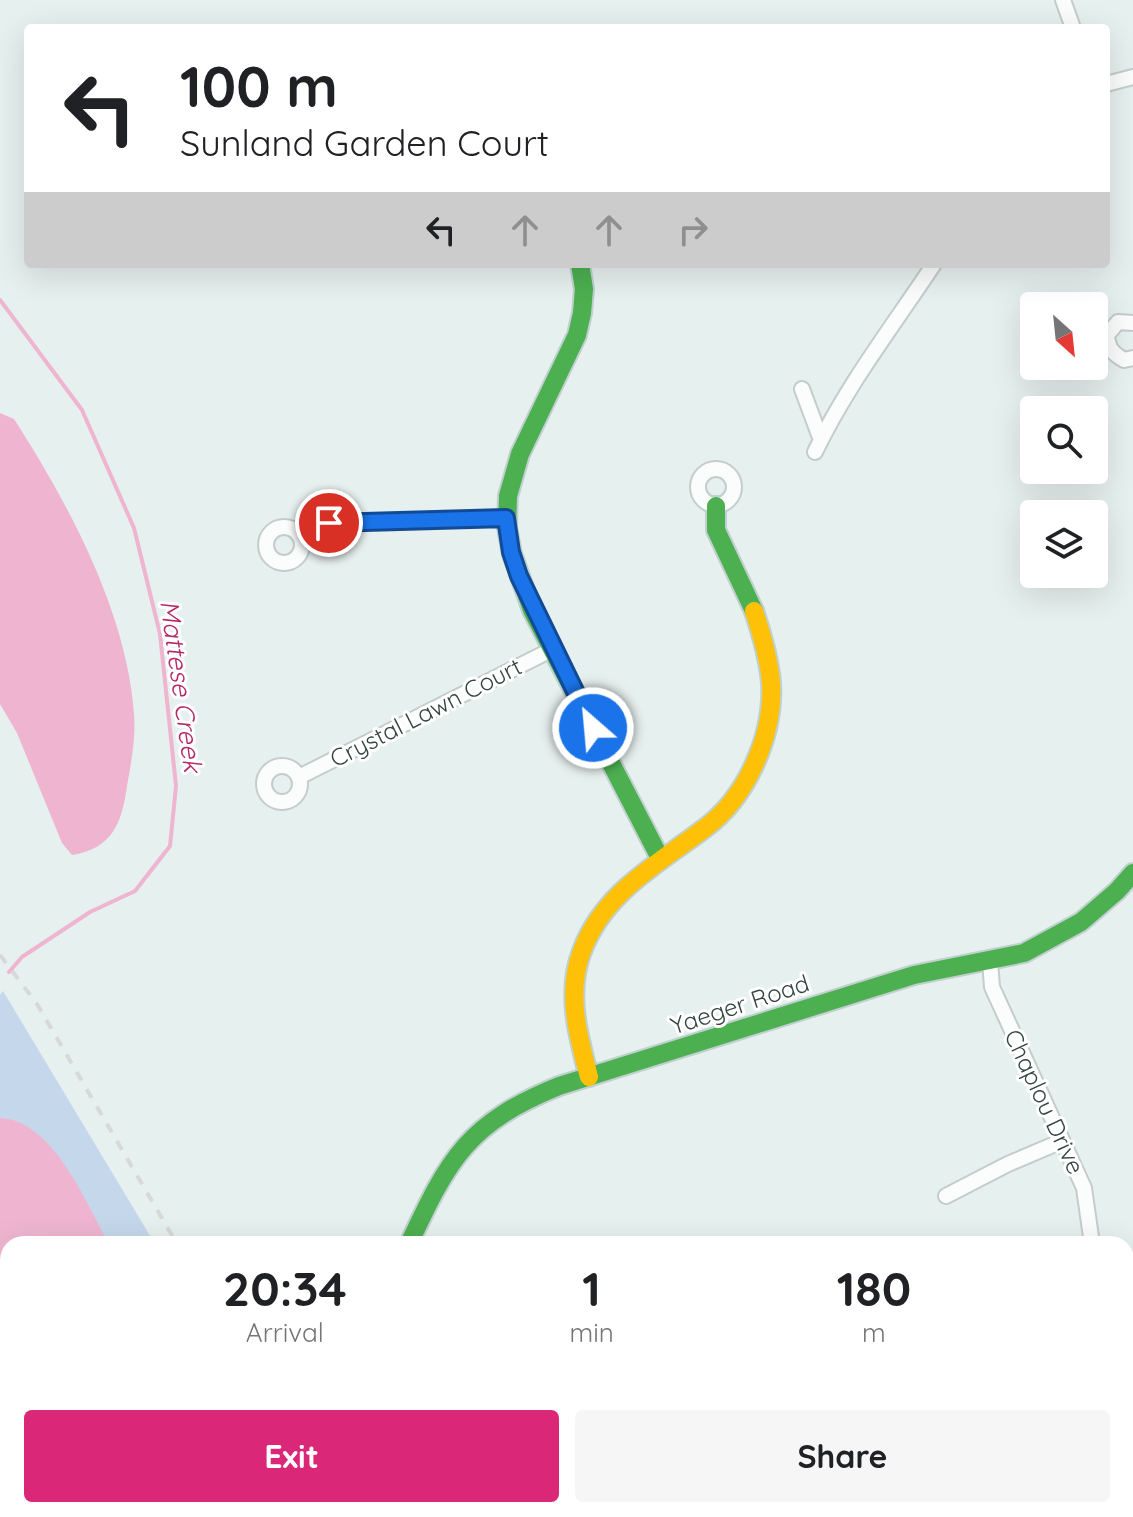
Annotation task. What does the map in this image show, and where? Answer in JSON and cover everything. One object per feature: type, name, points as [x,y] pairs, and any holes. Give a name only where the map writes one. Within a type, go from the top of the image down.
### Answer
[{"type":"street","points":[[1063,0],[1072,24]]},
{"type":"street","points":[[1110,83],[1133,77]]},
{"type":"street","points":[[581,268],[585,285],[582,319],[561,375],[525,440],[507,501],[506,518],[511,552],[519,576],[660,858]]},
{"type":"street","points":[[802,389],[818,446],[898,315],[931,268]]},
{"type":"street","points":[[1133,323],[1118,322],[1107,335],[1113,354],[1124,360],[1133,358]]},
{"type":"street","points":[[589,1077],[579,1048],[573,1010],[574,984],[583,941],[599,915],[618,894],[660,858],[697,835],[729,805],[760,746],[771,696],[770,670],[765,643],[714,523],[716,506]]},
{"type":"street","points":[[298,533],[329,523],[506,518]]},
{"type":"street","name":"Crystal Lawn Court","points":[[299,777],[553,649]]},
{"type":"street","name":"Yaeger Road","points":[[413,1236],[443,1175],[473,1133],[509,1107],[533,1095],[914,975],[1024,953],[1059,936],[1102,906],[1133,873]]},
{"type":"street","name":"Chaplou Drive","points":[[990,962],[992,987],[1084,1188],[1091,1236]]},
{"type":"street","points":[[946,1196],[1062,1141]]},
{"type":"shaded area","points":[[0,413],[14,419],[74,522],[107,598],[129,675],[134,732],[122,812],[106,840],[86,852],[72,855],[62,843],[17,733],[0,704]]},
{"type":"shaded area","points":[[3,991],[150,1236],[0,1236],[0,995]]},
{"type":"shaded area","points":[[0,1118],[19,1122],[52,1148],[66,1166],[105,1236],[0,1236]]},
{"type":"waterway","name":"Mattese Creek","points":[[0,300],[82,410],[134,528],[160,634],[176,786],[170,846],[135,891],[90,912],[22,957],[9,972]]},
{"type":"railway","points":[[0,955],[37,1004],[172,1236]]},
{"type":"traffic: fast","points":[[581,268],[584,289],[577,335],[520,454],[508,496],[507,528],[512,554],[532,610],[660,858]]},
{"type":"traffic: fast","points":[[716,506],[716,530],[754,611]]},
{"type":"traffic: fast","points":[[413,1236],[437,1188],[465,1147],[503,1114],[528,1100],[559,1086],[914,975],[1024,953],[1081,922],[1133,873]]},
{"type":"traffic: slow","points":[[589,1077],[574,998],[577,967],[592,930],[604,912],[634,881],[720,815],[745,782],[763,744],[771,703],[771,683],[765,647],[754,611]]},
{"type":"route","points":[[329,523],[506,518],[511,552],[519,576],[593,728]]}]
